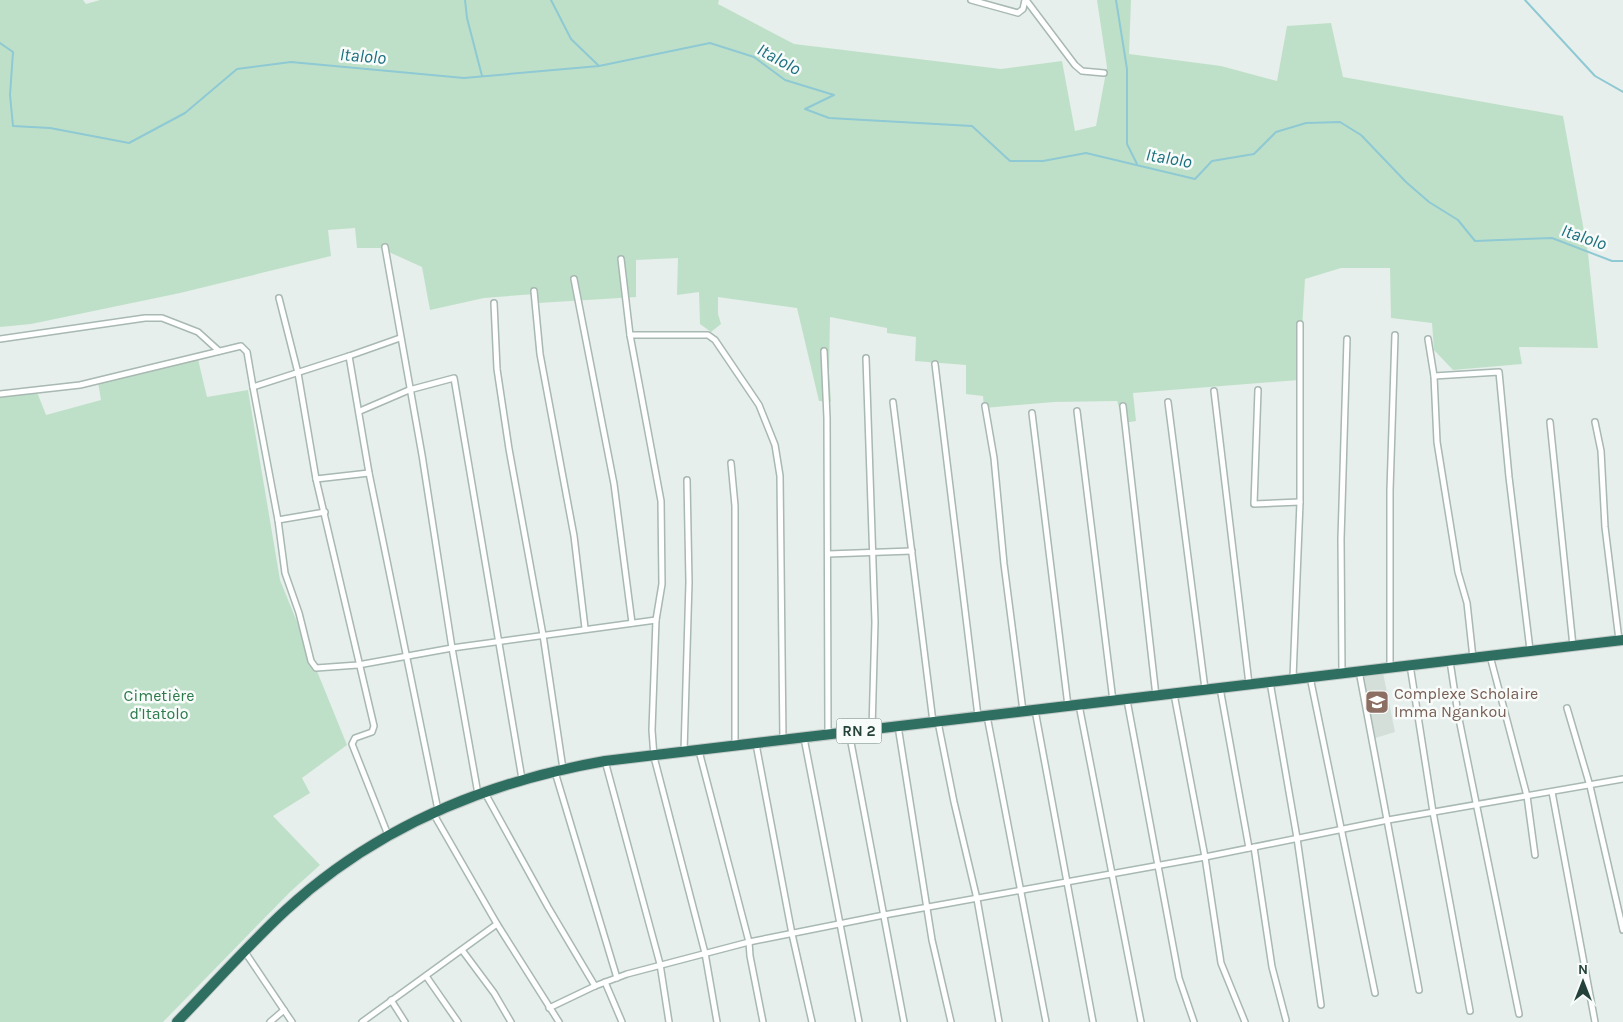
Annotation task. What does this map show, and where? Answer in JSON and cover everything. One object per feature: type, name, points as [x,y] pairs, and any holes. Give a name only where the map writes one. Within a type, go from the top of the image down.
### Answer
[{"type":"highway","name":"RN 2","points":[[177,1022],[282,914],[317,885],[388,835],[435,811],[522,779],[605,762],[1621,640]]},
{"type":"street","points":[[971,0],[1018,13],[1023,9],[1026,0]]},
{"type":"street","points":[[1026,0],[1082,71],[1104,73]]},
{"type":"street","points":[[385,247],[452,648],[481,793],[595,986]]},
{"type":"street","points":[[621,259],[630,335],[661,500],[662,584],[656,620],[652,730],[654,756],[705,953],[717,1022]]},
{"type":"street","points":[[574,279],[614,484],[632,622]]},
{"type":"street","points":[[534,291],[540,354],[574,536],[585,628]]},
{"type":"street","points":[[279,298],[298,373],[316,480],[326,512],[358,665],[374,729],[372,732],[355,738],[352,744],[388,835]]},
{"type":"street","points":[[494,304],[497,369],[543,635],[559,770],[617,978]]},
{"type":"street","points":[[0,339],[145,318],[162,318],[198,332],[219,351]]},
{"type":"street","points":[[1293,678],[1300,502],[1300,324]]},
{"type":"street","points":[[630,335],[708,335],[715,340],[759,404],[773,436],[780,476],[783,741]]},
{"type":"street","points":[[1390,667],[1390,490],[1395,335]]},
{"type":"street","points":[[253,386],[298,373],[400,338]]},
{"type":"street","points":[[1342,672],[1341,540],[1347,339]]},
{"type":"street","points":[[1428,339],[1434,376],[1437,442],[1458,572],[1467,603],[1473,658]]},
{"type":"street","points":[[0,394],[80,385],[241,346],[245,348],[278,520],[285,573],[299,613],[311,661],[320,670],[585,628],[656,620]]},
{"type":"street","points":[[824,352],[828,554],[828,734]]},
{"type":"street","points":[[350,356],[369,473],[435,811],[497,924],[558,1022]]},
{"type":"street","points":[[866,358],[875,622],[872,729]]},
{"type":"street","points":[[936,364],[983,716],[1046,1022]]},
{"type":"street","points":[[1434,376],[1499,372],[1509,477],[1530,650]]},
{"type":"street","points":[[360,411],[410,390],[454,378],[522,779]]},
{"type":"street","points":[[1258,390],[1254,504],[1300,502]]},
{"type":"street","points":[[1214,392],[1249,684]]},
{"type":"street","points":[[893,402],[935,722],[977,899],[999,1022]]},
{"type":"street","points":[[1168,402],[1205,690]]},
{"type":"street","points":[[984,406],[994,458],[1004,564],[1023,711]]},
{"type":"street","points":[[1123,406],[1156,696]]},
{"type":"street","points":[[1076,411],[1113,702]]},
{"type":"street","points":[[1032,412],[1068,707]]},
{"type":"street","points":[[1550,422],[1573,646]]},
{"type":"street","points":[[1595,422],[1601,451],[1605,527],[1621,640]]},
{"type":"street","points":[[731,463],[734,506],[735,746]]},
{"type":"street","points":[[316,480],[369,473]]},
{"type":"street","points":[[684,753],[689,582],[687,480]]},
{"type":"street","points":[[278,520],[326,512]]},
{"type":"street","points":[[828,554],[912,551]]},
{"type":"street","points":[[1490,655],[1527,796],[1535,855]]},
{"type":"street","points":[[1450,661],[1477,806],[1520,1014]]},
{"type":"street","points":[[1410,665],[1433,812],[1470,1010]]},
{"type":"street","points":[[1358,671],[1419,990]]},
{"type":"street","points":[[1310,676],[1375,993]]},
{"type":"street","points":[[1270,681],[1297,838],[1321,1006]]},
{"type":"street","points":[[1220,688],[1252,847],[1272,967],[1286,1020]]},
{"type":"street","points":[[1174,694],[1205,857],[1221,963],[1245,1022]]},
{"type":"street","points":[[1127,700],[1179,978],[1194,1022]]},
{"type":"street","points":[[1079,705],[1114,873],[1141,1022]]},
{"type":"street","points":[[1567,708],[1590,786],[1623,930]]},
{"type":"street","points":[[1035,710],[1093,1022]]},
{"type":"street","points":[[898,726],[932,940],[951,1022]]},
{"type":"street","points":[[849,732],[904,1022]]},
{"type":"street","points":[[804,738],[859,1022]]},
{"type":"street","points":[[756,744],[792,934],[812,1022]]},
{"type":"street","points":[[698,751],[750,942],[750,956],[763,1022]]},
{"type":"street","points":[[605,762],[660,964],[670,1022]]},
{"type":"street","points":[[549,1008],[595,986],[617,978],[660,964],[750,942],[884,915],[1020,892],[1205,857],[1388,820],[1623,780]]},
{"type":"street","points":[[1552,792],[1596,1022]]},
{"type":"street","points":[[362,1022],[497,924]]},
{"type":"street","points":[[462,950],[494,993],[511,1022]]},
{"type":"street","points":[[245,952],[292,1022]]},
{"type":"street","points":[[426,976],[458,1022]]},
{"type":"street","points":[[605,982],[622,1022]]},
{"type":"street","points":[[391,1000],[405,1022]]},
{"type":"street","points":[[270,1022],[284,1010]]},
{"type":"shaded area","name":"Complexe Scholaire Imma Ngankou","points":[[1382,668],[1395,732],[1372,739],[1358,671]]},
{"type":"green space","points":[[0,0],[83,0],[86,4],[100,0],[719,0],[718,4],[794,44],[1001,69],[1062,61],[1075,131],[1096,126],[1107,67],[1097,0],[1131,0],[1129,54],[1221,66],[1277,81],[1287,26],[1331,23],[1343,77],[1563,116],[1588,253],[1598,348],[1519,347],[1522,364],[1453,370],[1434,350],[1432,323],[1391,318],[1390,268],[1341,268],[1305,279],[1299,380],[1133,393],[1136,421],[1124,423],[1117,401],[1054,402],[984,408],[983,396],[966,394],[966,365],[915,361],[916,337],[887,333],[887,328],[830,317],[829,373],[831,402],[819,401],[797,308],[718,297],[718,314],[721,324],[711,332],[700,324],[699,292],[677,295],[678,258],[636,260],[636,297],[538,303],[535,294],[484,298],[430,310],[422,267],[380,248],[357,248],[355,228],[328,230],[331,256],[180,293],[31,324],[0,327]]},
{"type":"green space","name":"Cimetière d'Itatolo","points":[[197,355],[207,397],[248,390],[280,580],[347,745],[302,778],[310,793],[273,816],[320,865],[290,892],[163,1022],[0,1022],[0,395],[37,392],[46,415],[101,400],[98,382]]},
{"type":"waterway","points":[[465,0],[467,18],[482,76]]},
{"type":"waterway","points":[[551,0],[571,39],[599,66]]},
{"type":"waterway","points":[[1116,0],[1127,69],[1127,144],[1137,164]]},
{"type":"waterway","points":[[1525,0],[1595,76],[1623,92]]},
{"type":"waterway","name":"Italolo","points":[[0,43],[13,52],[10,95],[13,126],[50,128],[129,143],[185,113],[237,69],[291,62],[464,78],[599,66],[710,43],[754,57],[785,80],[834,95],[805,109],[829,118],[972,126],[1010,161],[1043,161],[1086,153],[1195,179],[1212,161],[1254,154],[1276,132],[1306,123],[1340,122],[1361,135],[1406,182],[1429,202],[1458,220],[1475,241],[1552,238],[1612,261],[1623,261]]},
{"type":"place","name":"Complexe Scholaire Imma Ngankou","points":[[1377,702]]}]
